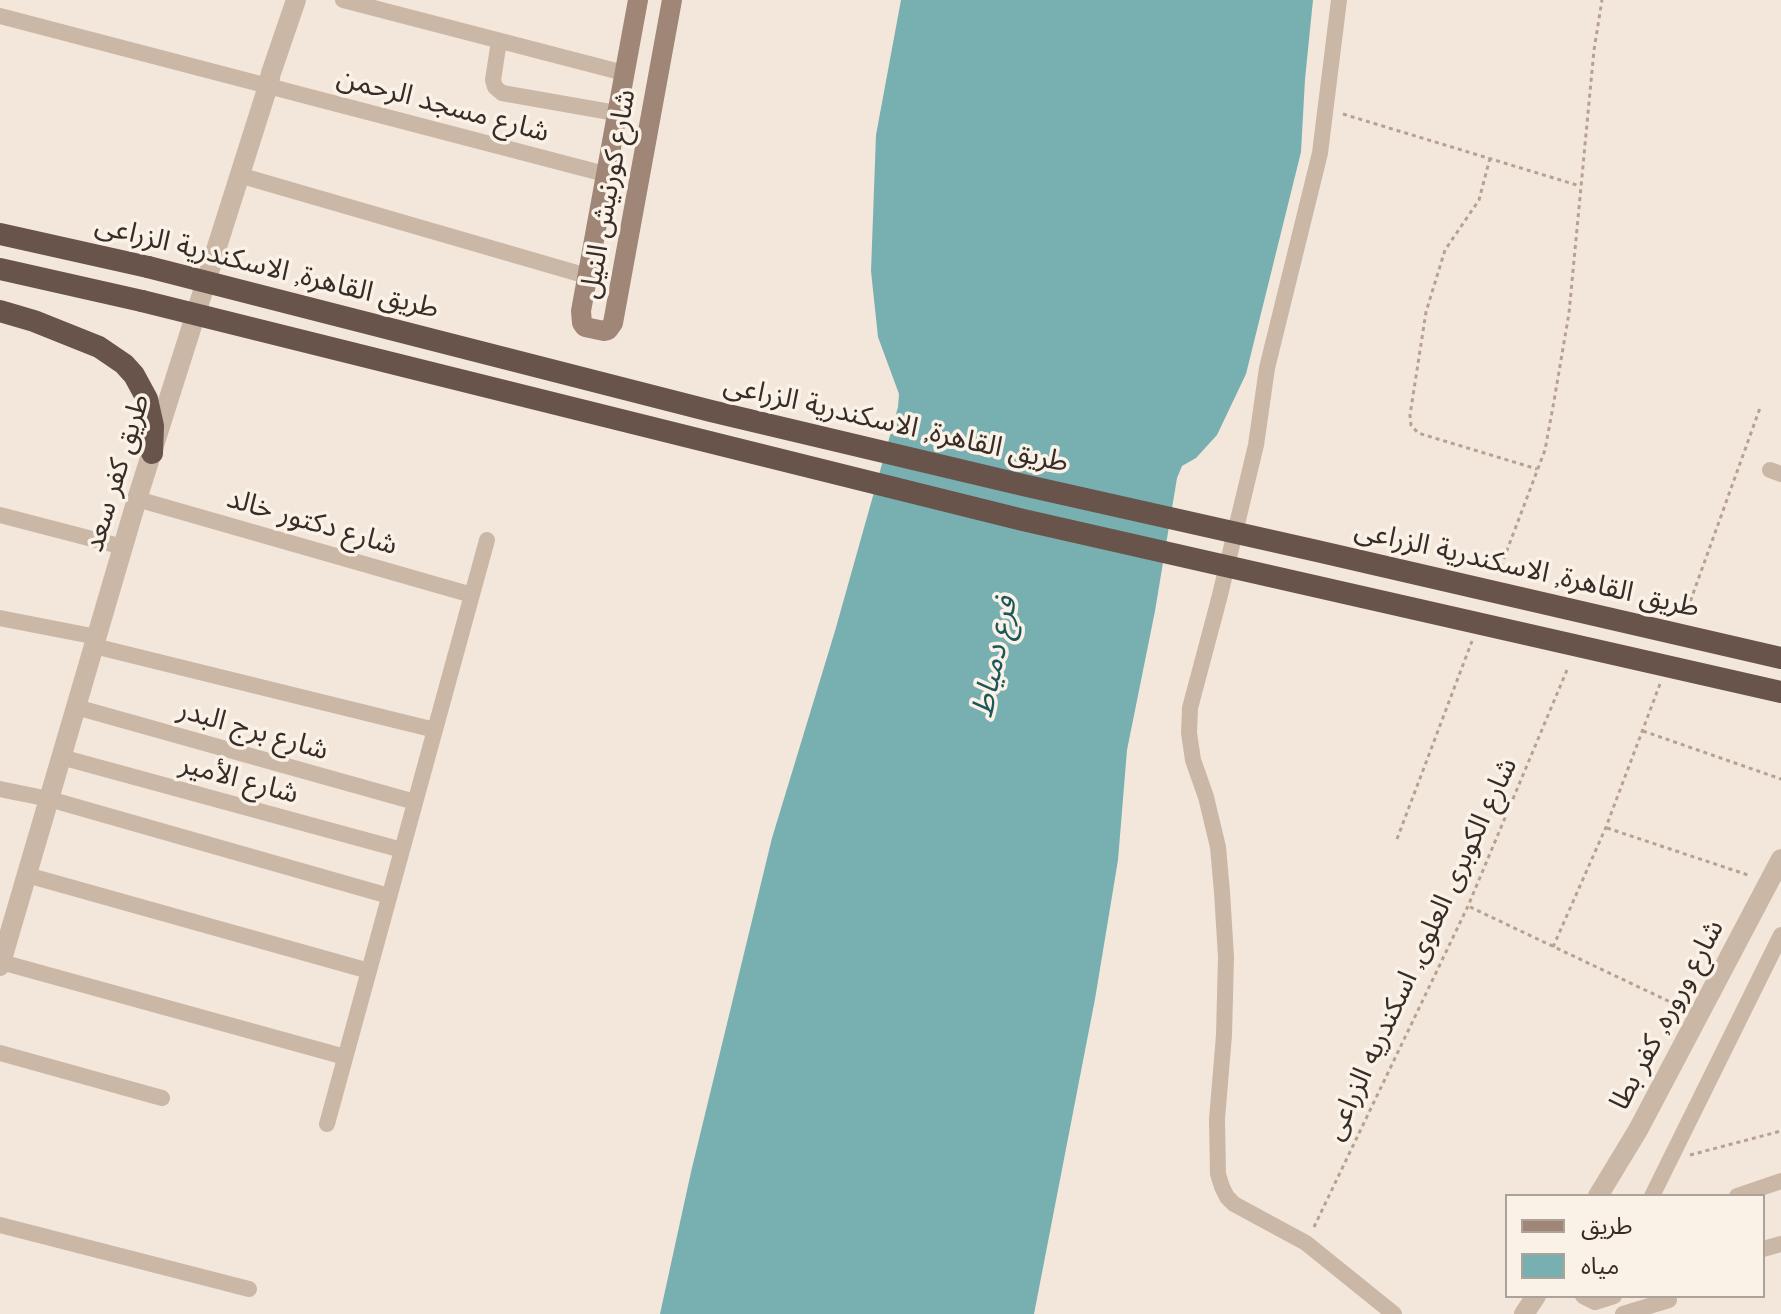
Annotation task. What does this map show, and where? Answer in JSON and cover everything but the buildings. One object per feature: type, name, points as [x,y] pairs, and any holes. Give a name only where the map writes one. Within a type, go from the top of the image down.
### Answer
[{"type":"highway","name":"طريق القاهرة, الاسكندرية الزراعى","points":[[0,234],[148,267],[743,419],[1781,658]]},
{"type":"highway","points":[[0,269],[142,301],[994,514],[1781,692]]},
{"type":"highway","points":[[0,311],[99,347],[124,364],[147,399],[153,426],[152,453]]},
{"type":"main road","name":"شارع كورنيش النيل","points":[[638,0],[581,311],[585,327],[604,331],[613,323],[672,0]]},
{"type":"street","name":"طريق كفر سعد","points":[[1,964],[137,499],[296,0]]},
{"type":"street","points":[[343,0],[624,73]]},
{"type":"street","points":[[1339,0],[1314,183],[1267,368],[1256,445],[1190,708],[1189,733],[1193,760],[1218,847],[1222,892],[1226,957],[1217,1119],[1218,1174],[1227,1197],[1234,1204],[1306,1243],[1394,1314]]},
{"type":"street","name":"شارع مسجد الرحمن","points":[[0,16],[605,174]]},
{"type":"street","points":[[499,41],[493,80],[502,93],[616,113]]},
{"type":"street","points":[[239,175],[587,276]]},
{"type":"street","name":"شارع دكتور خالد","points":[[137,499],[472,595]]},
{"type":"street","points":[[0,515],[123,547]]},
{"type":"street","points":[[327,1124],[487,540]]},
{"type":"street","points":[[0,618],[435,730]]},
{"type":"street","name":"شارع برج البدر","points":[[76,707],[415,802]]},
{"type":"street","name":"شارع الأمير","points":[[61,757],[402,850]]},
{"type":"street","points":[[0,789],[49,799],[389,896]]},
{"type":"street","name":"شارع وروره, كفر بطا","points":[[1599,1194],[1638,1130],[1781,859]]},
{"type":"street","points":[[27,875],[369,971]]},
{"type":"street","points":[[1653,1194],[1781,935]]},
{"type":"street","points":[[1,964],[345,1057]]},
{"type":"street","points":[[0,1053],[162,1098]]},
{"type":"street","points":[[1743,1194],[1781,1181]]},
{"type":"street","points":[[0,1225],[249,1289]]},
{"type":"street","points":[[1623,1314],[1669,1300]]},
{"type":"path","points":[[1498,573],[1545,450],[1550,426],[1569,313],[1594,50],[1602,0]]},
{"type":"path","points":[[1326,108],[1580,186]]},
{"type":"path","points":[[1490,158],[1479,200],[1445,250],[1426,312],[1411,425],[1418,433],[1537,469]]},
{"type":"path","points":[[1680,628],[1760,408]]},
{"type":"path","points":[[1397,839],[1476,632]]},
{"type":"path","name":"شارع الكوبرى العلوى, اسكندريه الزراعى","points":[[1306,1243],[1468,906],[1567,670]]},
{"type":"path","points":[[1553,947],[1606,827],[1664,673]]},
{"type":"path","points":[[1643,731],[1781,779]]},
{"type":"path","points":[[1606,827],[1770,882]]},
{"type":"path","points":[[1468,906],[1697,1015]]},
{"type":"path","points":[[1671,1160],[1781,1131]]},
{"type":"water","name":"فرع دمياط","points":[[901,0],[1313,0],[1301,152],[1246,374],[1217,435],[1196,458],[1182,466],[1177,478],[1155,611],[1127,750],[1118,860],[1095,999],[1034,1314],[660,1314],[772,838],[898,407],[899,394],[878,337],[871,271],[876,135]]}]
